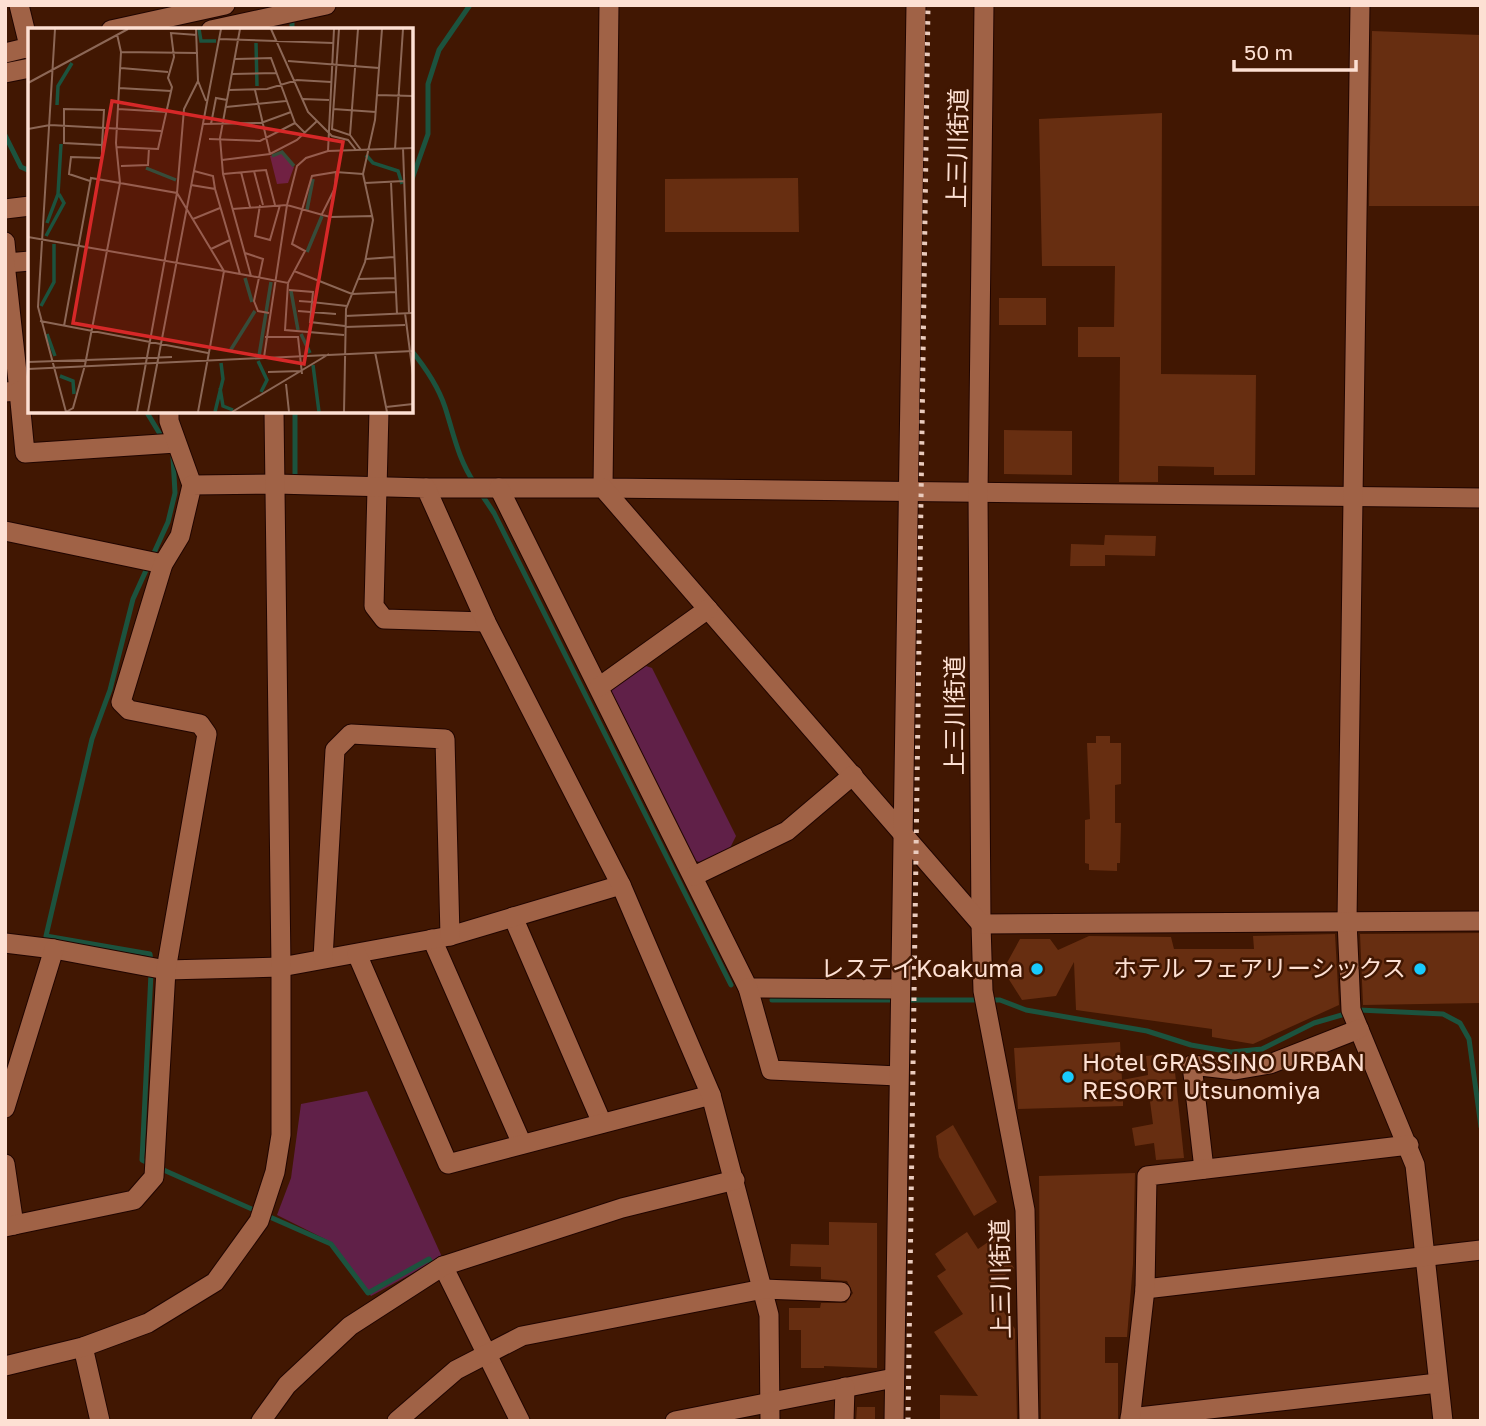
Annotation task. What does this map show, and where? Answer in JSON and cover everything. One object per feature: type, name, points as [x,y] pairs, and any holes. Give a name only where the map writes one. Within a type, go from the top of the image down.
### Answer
[{"type":"street","points":[[19,5],[28,44]]},
{"type":"street","points":[[120,28],[225,5]]},
{"type":"street","points":[[219,28],[326,5]]},
{"type":"street","points":[[609,5],[603,488],[981,923],[1481,921]]},
{"type":"street","points":[[894,1421],[916,5]]},
{"type":"street","name":"上三川街道","points":[[984,5],[978,494],[983,991],[1025,1210],[1028,1421]]},
{"type":"street","points":[[1360,5],[1347,922],[1351,1010],[1415,1165],[1443,1421]]},
{"type":"street","points":[[5,53],[28,48]]},
{"type":"street","points":[[5,73],[28,68]]},
{"type":"street","points":[[5,209],[28,206]]},
{"type":"street","points":[[5,242],[16,326],[18,391],[25,453],[177,443]]},
{"type":"street","points":[[6,263],[28,261]]},
{"type":"street","points":[[5,1164],[10,1226],[135,1200],[154,1177],[166,970],[207,734],[200,724],[129,710],[121,702],[163,564],[180,536],[192,485],[170,413]]},
{"type":"street","points":[[5,1366],[83,1347],[148,1323],[215,1282],[259,1221],[275,1172],[281,1135],[281,967],[274,413]]},
{"type":"street","points":[[379,413],[374,606],[384,619],[486,622]]},
{"type":"street","points":[[192,485],[1481,498]]},
{"type":"street","points":[[426,488],[486,622],[621,885],[711,1095],[769,1314],[770,1421]]},
{"type":"street","points":[[499,488],[748,988],[771,1070],[898,1076]]},
{"type":"street","points":[[5,531],[163,564]]},
{"type":"street","points":[[599,687],[708,609]]},
{"type":"street","points":[[323,958],[335,750],[351,734],[446,739],[441,938],[522,1144]]},
{"type":"street","points":[[694,876],[787,831],[853,775]]},
{"type":"street","points":[[5,943],[54,949],[166,970],[281,967],[441,938],[621,885]]},
{"type":"street","points":[[513,918],[602,1123]]},
{"type":"street","points":[[5,1108],[54,949]]},
{"type":"street","points":[[357,954],[448,1164],[711,1095]]},
{"type":"street","points":[[748,988],[899,989]]},
{"type":"street","points":[[1205,1170],[1192,1065],[1235,1070],[1270,1064],[1359,1029]]},
{"type":"street","points":[[1409,1146],[1146,1176],[1145,1289],[1129,1419],[1438,1382]]},
{"type":"street","points":[[261,1421],[288,1385],[350,1326],[443,1266],[622,1208],[735,1180]]},
{"type":"street","points":[[1145,1289],[1481,1250]]},
{"type":"street","points":[[443,1266],[520,1421]]},
{"type":"street","points":[[397,1421],[456,1370],[522,1336],[763,1289],[841,1292]]},
{"type":"street","points":[[83,1347],[100,1421]]},
{"type":"street","points":[[675,1421],[770,1400],[894,1378]]},
{"type":"street","points":[[844,1421],[845,1387]]},
{"type":"shaded area","points":[[640,664],[652,668],[736,836],[730,848],[702,863],[691,859],[609,695],[613,685]]},
{"type":"shaded area","points":[[367,1091],[442,1257],[371,1296],[329,1241],[277,1215],[291,1178],[301,1104]]},
{"type":"building","points":[[1372,31],[1481,35],[1481,206],[1369,206]]},
{"type":"building","points":[[1162,113],[1161,374],[1256,375],[1255,475],[1214,475],[1214,467],[1158,466],[1158,482],[1119,482],[1120,357],[1078,357],[1078,327],[1114,327],[1115,266],[1042,266],[1039,119]]},
{"type":"building","points":[[798,178],[799,232],[665,232],[665,179]]},
{"type":"building","points":[[999,298],[1046,298],[1046,325],[999,325]]},
{"type":"building","points":[[1004,430],[1072,431],[1072,475],[1004,474]]},
{"type":"building","points":[[1105,535],[1156,536],[1155,556],[1105,555],[1105,566],[1070,566],[1071,544],[1104,545]]},
{"type":"building","points":[[1096,736],[1110,736],[1110,743],[1121,743],[1121,784],[1115,785],[1115,823],[1121,823],[1120,863],[1117,863],[1117,871],[1089,870],[1089,864],[1085,863],[1085,820],[1090,819],[1087,743],[1096,743]]},
{"type":"building","name":"ホテル フェアリーシックス","points":[[1481,933],[1481,1003],[1363,1005],[1360,934]]},
{"type":"building","points":[[1335,934],[1339,1005],[1253,1044],[1212,1037],[1212,1029],[1076,1010],[1074,962],[1056,996],[1022,1000],[1003,970],[1020,939],[1050,939],[1058,950],[1089,936],[1171,937],[1174,949],[1254,949],[1253,936]]},
{"type":"building","name":"Hotel GRASSINO URBAN RESORT Utsunomiya","points":[[1120,1042],[1122,1080],[1148,1075],[1146,1056],[1173,1053],[1184,1158],[1156,1160],[1154,1143],[1135,1146],[1132,1128],[1153,1124],[1149,1094],[1123,1094],[1123,1106],[1018,1109],[1014,1048]]},
{"type":"building","points":[[953,1125],[997,1202],[974,1216],[939,1157],[936,1136]]},
{"type":"building","points":[[1135,1173],[1133,1264],[1127,1337],[1105,1337],[1105,1363],[1118,1363],[1118,1421],[1041,1421],[1039,1176]]},
{"type":"building","points":[[829,1222],[877,1223],[877,1368],[801,1368],[801,1330],[789,1330],[789,1308],[820,1308],[821,1303],[846,1303],[853,1293],[847,1281],[821,1279],[821,1267],[790,1266],[791,1244],[829,1245]]},
{"type":"building","points":[[967,1232],[978,1249],[994,1238],[1014,1268],[988,1288],[1015,1329],[1017,1420],[940,1421],[940,1395],[978,1396],[934,1332],[963,1314],[937,1276],[946,1270],[935,1254]]},
{"type":"building","points":[[857,1407],[875,1407],[875,1421],[856,1421]]},
{"type":"waterway","points":[[413,176],[428,134],[428,84],[439,50],[470,5]]},
{"type":"waterway","points":[[292,15],[292,28]]},
{"type":"waterway","points":[[5,135],[21,167],[28,170]]},
{"type":"waterway","points":[[413,353],[439,392],[460,456],[475,484]]},
{"type":"waterway","points":[[147,413],[163,439]]},
{"type":"waterway","points":[[295,413],[295,480]]},
{"type":"waterway","points":[[151,963],[150,954],[46,936],[92,739],[110,690],[133,599],[168,522],[175,493],[173,457]]},
{"type":"waterway","points":[[480,492],[494,513],[731,985]]},
{"type":"waterway","points":[[150,1164],[142,1160],[151,973]]},
{"type":"waterway","points":[[772,1000],[1000,1000],[1026,1010],[1147,1031],[1191,1045],[1231,1052],[1262,1049],[1314,1023],[1359,1010],[1443,1014],[1460,1023],[1469,1039],[1481,1127]]},
{"type":"waterway","points":[[159,1168],[331,1244],[368,1293],[429,1259],[434,1268]]},
{"type":"railway","points":[[908,1421],[928,5]]},
{"type":"place","name":"レステイKoakuma","points":[[1037,969]]},
{"type":"place","name":"ホテル フェアリーシックス","points":[[1420,969]]},
{"type":"place","name":"Hotel GRASSINO URBAN RESORT Utsunomiya","points":[[1068,1077]]}]
